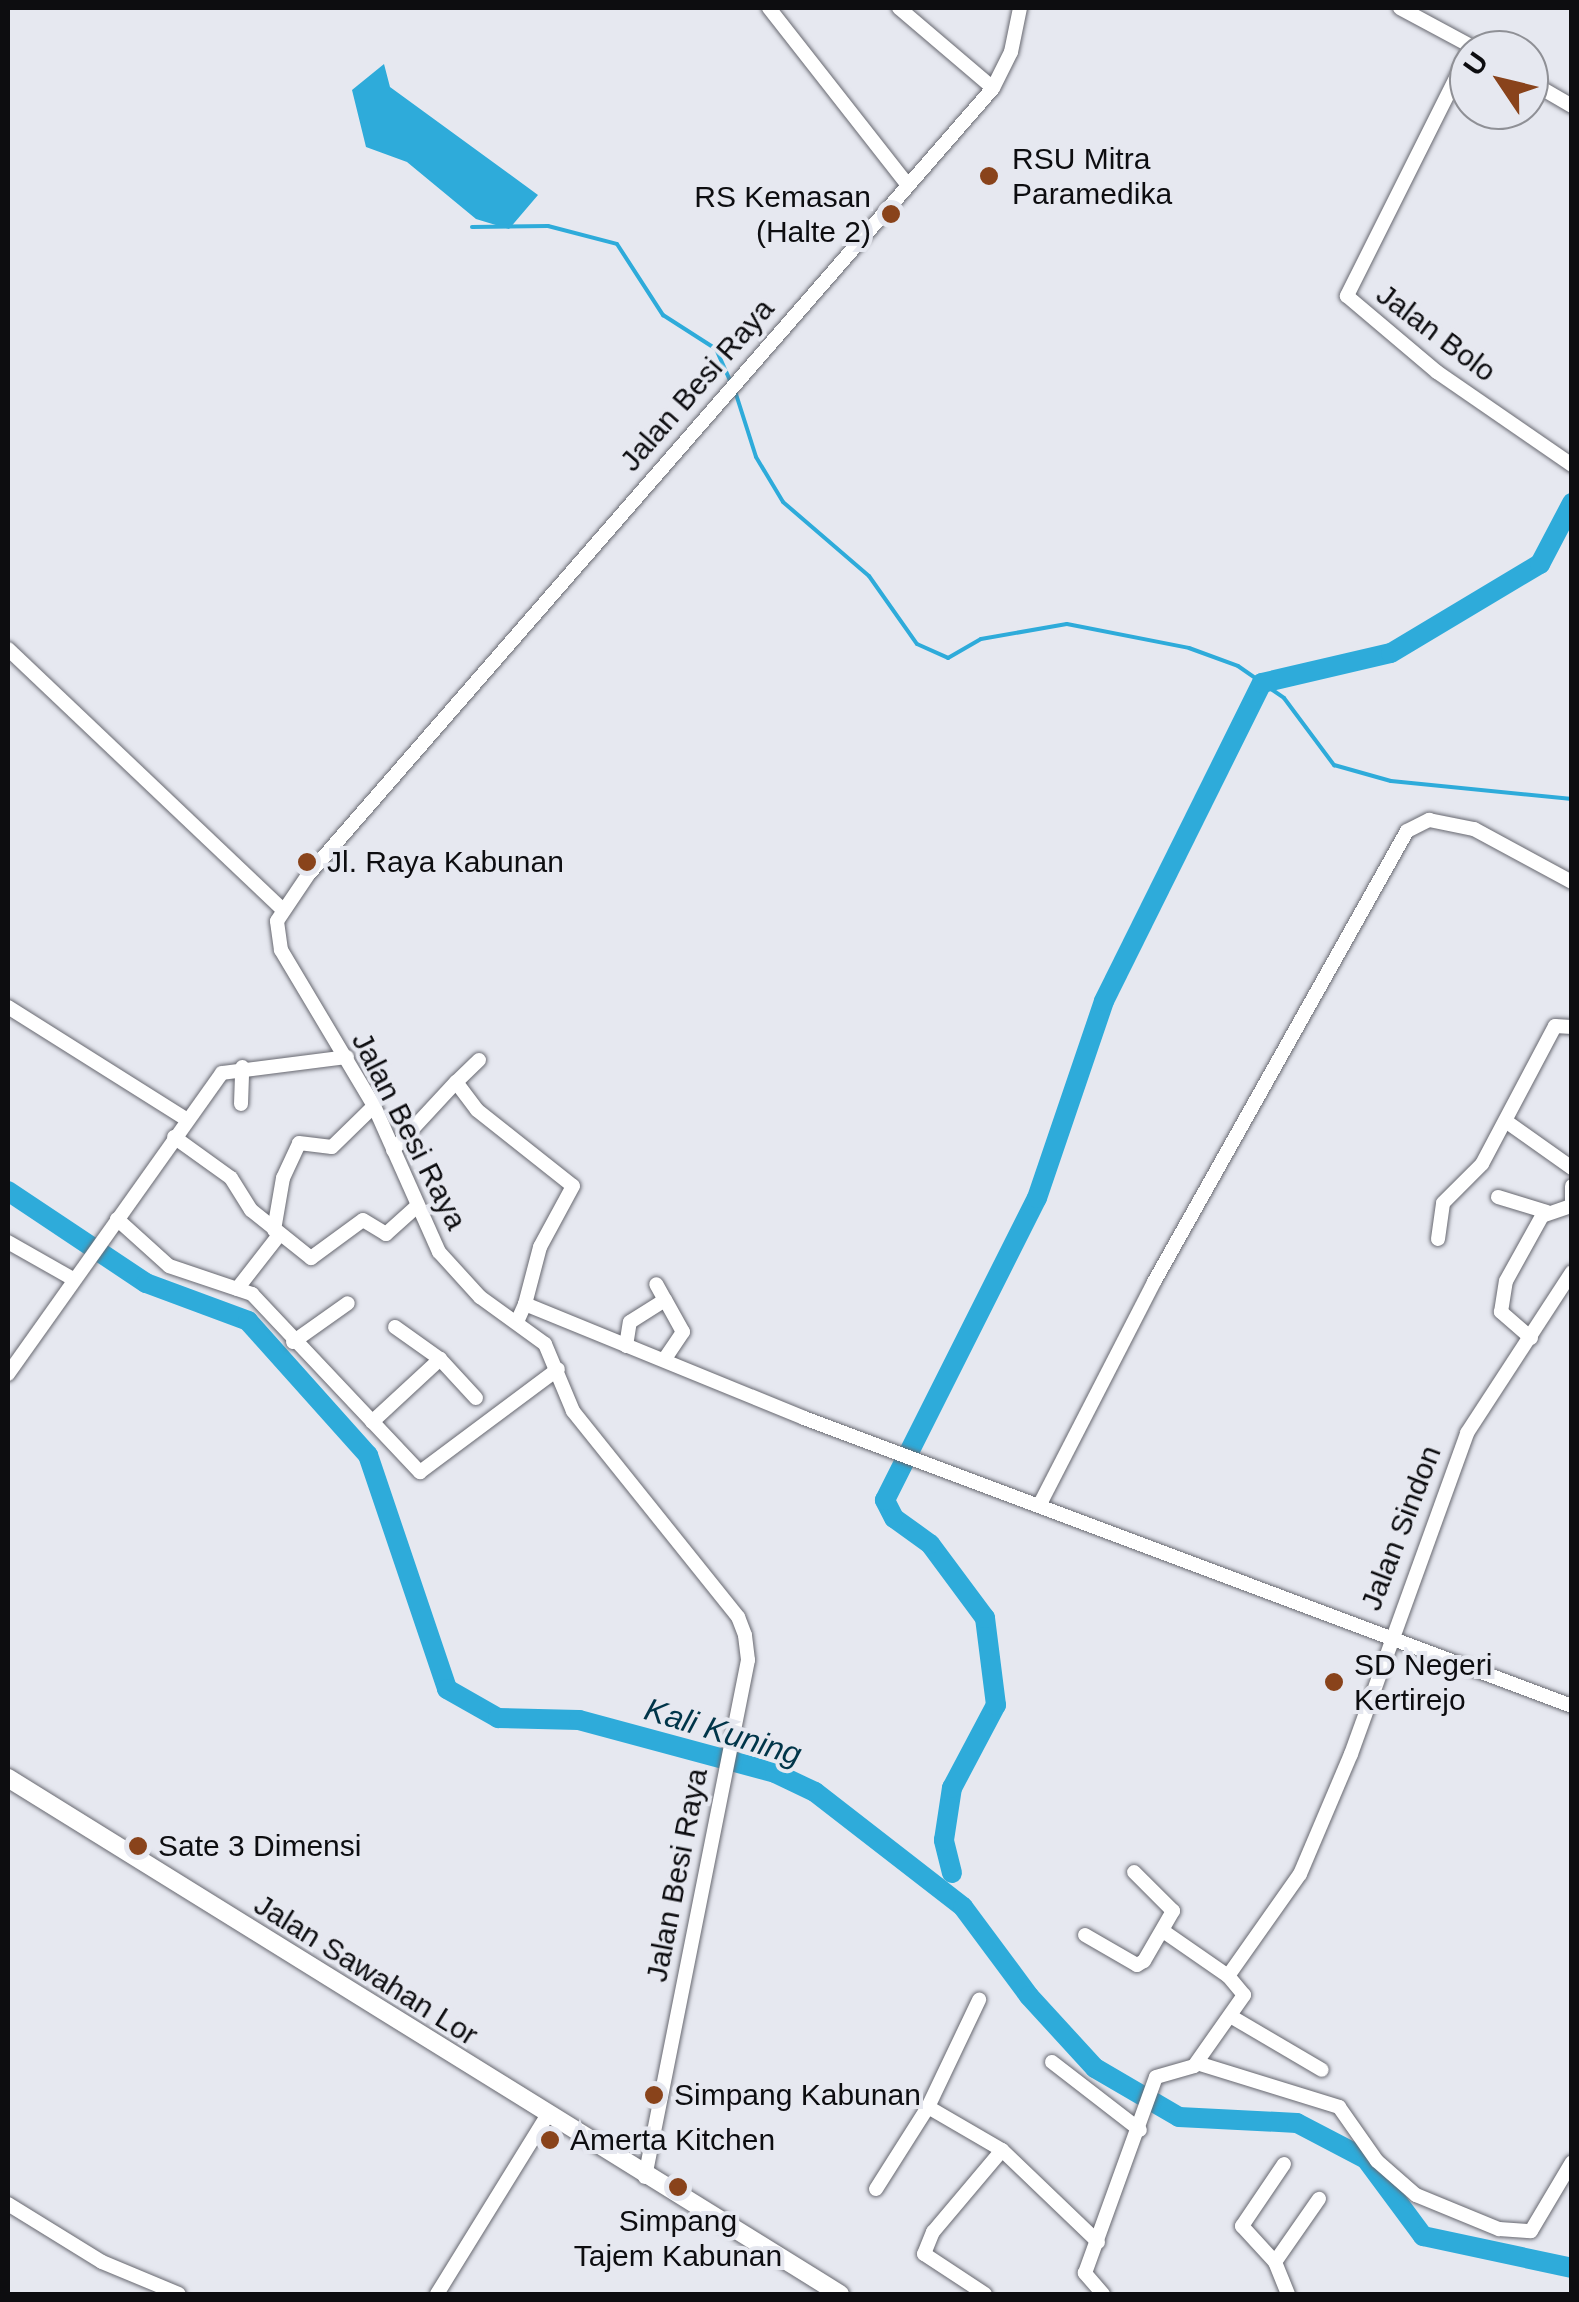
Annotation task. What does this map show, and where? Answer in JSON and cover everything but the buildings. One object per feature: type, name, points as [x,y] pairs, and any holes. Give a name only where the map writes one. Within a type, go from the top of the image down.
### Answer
[{"type":"main road","name":"Jalan Sawahan Lor","points":[[8,1778],[646,2177]]},
{"type":"main road","points":[[646,2177],[840,2294]]},
{"type":"street","points":[[899,8],[992,88]]},
{"type":"street","points":[[1400,8],[1449,36]]},
{"type":"street","points":[[775,10],[908,185]]},
{"type":"street","name":"Jalan Besi Raya","points":[[646,2177],[748,1660],[738,1617],[584,1426],[545,1344],[449,1266],[416,1207],[374,1106],[281,950],[282,909],[992,88],[1011,52],[1016,10]]},
{"type":"street","points":[[1549,93],[1572,106]]},
{"type":"street","name":"Jalan Bolo","points":[[1449,94],[1347,296],[1438,372],[1572,465]]},
{"type":"street","points":[[8,648],[282,909]]},
{"type":"street","points":[[1041,1502],[1154,1282],[1406,831],[1429,820],[1474,829],[1572,882]]},
{"type":"street","points":[[8,1007],[186,1119]]},
{"type":"street","points":[[1438,1239],[1443,1203],[1476,1172],[1507,1122],[1552,1030],[1559,1024],[1572,1028]]},
{"type":"street","points":[[8,1374],[222,1073],[242,1067],[297,1068],[346,1057]]},
{"type":"street","points":[[393,1150],[478,1060]]},
{"type":"street","points":[[242,1067],[242,1104]]},
{"type":"street","points":[[456,1082],[502,1134],[573,1186],[540,1246],[525,1304],[516,1322]]},
{"type":"street","points":[[238,1289],[277,1232],[286,1166],[300,1143],[332,1147],[374,1106]]},
{"type":"street","points":[[1507,1122],[1572,1168]]},
{"type":"street","points":[[174,1137],[231,1178],[245,1204],[315,1258],[359,1222],[386,1234],[416,1207]]},
{"type":"street","points":[[1498,1197],[1547,1212],[1571,1206],[1572,1186]]},
{"type":"street","points":[[1532,1338],[1502,1312],[1511,1268],[1547,1212]]},
{"type":"street","points":[[117,1220],[169,1266],[238,1289],[260,1302],[293,1342],[427,1472],[558,1369]]},
{"type":"street","points":[[8,1242],[73,1279]]},
{"type":"street","name":"Jalan Sindon","points":[[1228,1976],[1300,1874],[1351,1754],[1390,1635],[1467,1433],[1532,1338],[1565,1301],[1572,1272]]},
{"type":"street","points":[[656,1284],[683,1332],[664,1360]]},
{"type":"street","points":[[626,1346],[630,1322],[665,1300]]},
{"type":"street","points":[[293,1342],[348,1302]]},
{"type":"street","points":[[525,1304],[626,1346],[1572,1706]]},
{"type":"street","points":[[396,1327],[440,1359],[476,1398]]},
{"type":"street","points":[[372,1422],[440,1359]]},
{"type":"street","points":[[1084,1935],[1137,1966],[1163,1931],[1172,1907],[1134,1872]]},
{"type":"street","points":[[1104,2294],[1085,2277],[1156,2077],[1197,2063],[1244,1996],[1228,1976],[1163,1931]]},
{"type":"street","points":[[876,2189],[928,2108],[979,2000]]},
{"type":"street","points":[[1232,2017],[1322,2070]]},
{"type":"street","points":[[1052,2062],[1141,2125]]},
{"type":"street","points":[[1197,2063],[1340,2107],[1377,2161],[1416,2194],[1483,2224],[1531,2231],[1572,2162]]},
{"type":"street","points":[[928,2108],[1002,2150],[1098,2242]]},
{"type":"street","points":[[437,2294],[548,2114]]},
{"type":"street","points":[[985,2294],[924,2254],[933,2232],[1002,2150]]},
{"type":"street","points":[[1284,2164],[1242,2226],[1275,2262],[1288,2294]]},
{"type":"street","points":[[1275,2262],[1318,2199]]},
{"type":"street","points":[[8,2204],[102,2262],[180,2294]]},
{"type":"water","points":[[384,64],[390,87],[538,195],[509,229],[476,219],[407,162],[366,147],[352,90]]},
{"type":"waterway","points":[[472,227],[548,226],[617,244],[663,315],[716,349],[731,382]]},
{"type":"waterway","points":[[735,391],[756,457],[783,502],[869,576],[917,644],[948,658],[981,639],[1067,624],[1189,648],[1238,666],[1284,698],[1334,765],[1391,781],[1572,799]]},
{"type":"waterway","points":[[952,1873],[944,1840],[952,1788],[996,1705],[985,1618],[930,1544],[894,1518],[885,1500],[1037,1198],[1104,1001],[1262,683],[1391,653],[1540,564],[1572,503]]},
{"type":"waterway","name":"Kali Kuning","points":[[8,1191],[146,1283],[248,1321],[368,1455],[447,1689],[498,1718],[579,1720],[775,1773],[815,1792],[963,1907],[1029,1996],[1095,2068],[1179,2117],[1297,2123],[1366,2159],[1423,2236],[1572,2268]]},
{"type":"place","name":"RSU Mitra Paramedika","points":[[989,176]]},
{"type":"place","name":"RS Kemasan (Halte 2)","points":[[891,214]]},
{"type":"place","name":"Jl. Raya Kabunan","points":[[307,862]]},
{"type":"place","name":"SD Negeri Kertirejo","points":[[1334,1682]]},
{"type":"place","name":"Sate 3 Dimensi","points":[[138,1846]]},
{"type":"place","name":"Simpang Kabunan","points":[[654,2095]]},
{"type":"place","name":"Amerta Kitchen","points":[[550,2140]]},
{"type":"place","name":"Simpang Tajem Kabunan","points":[[678,2187]]}]
